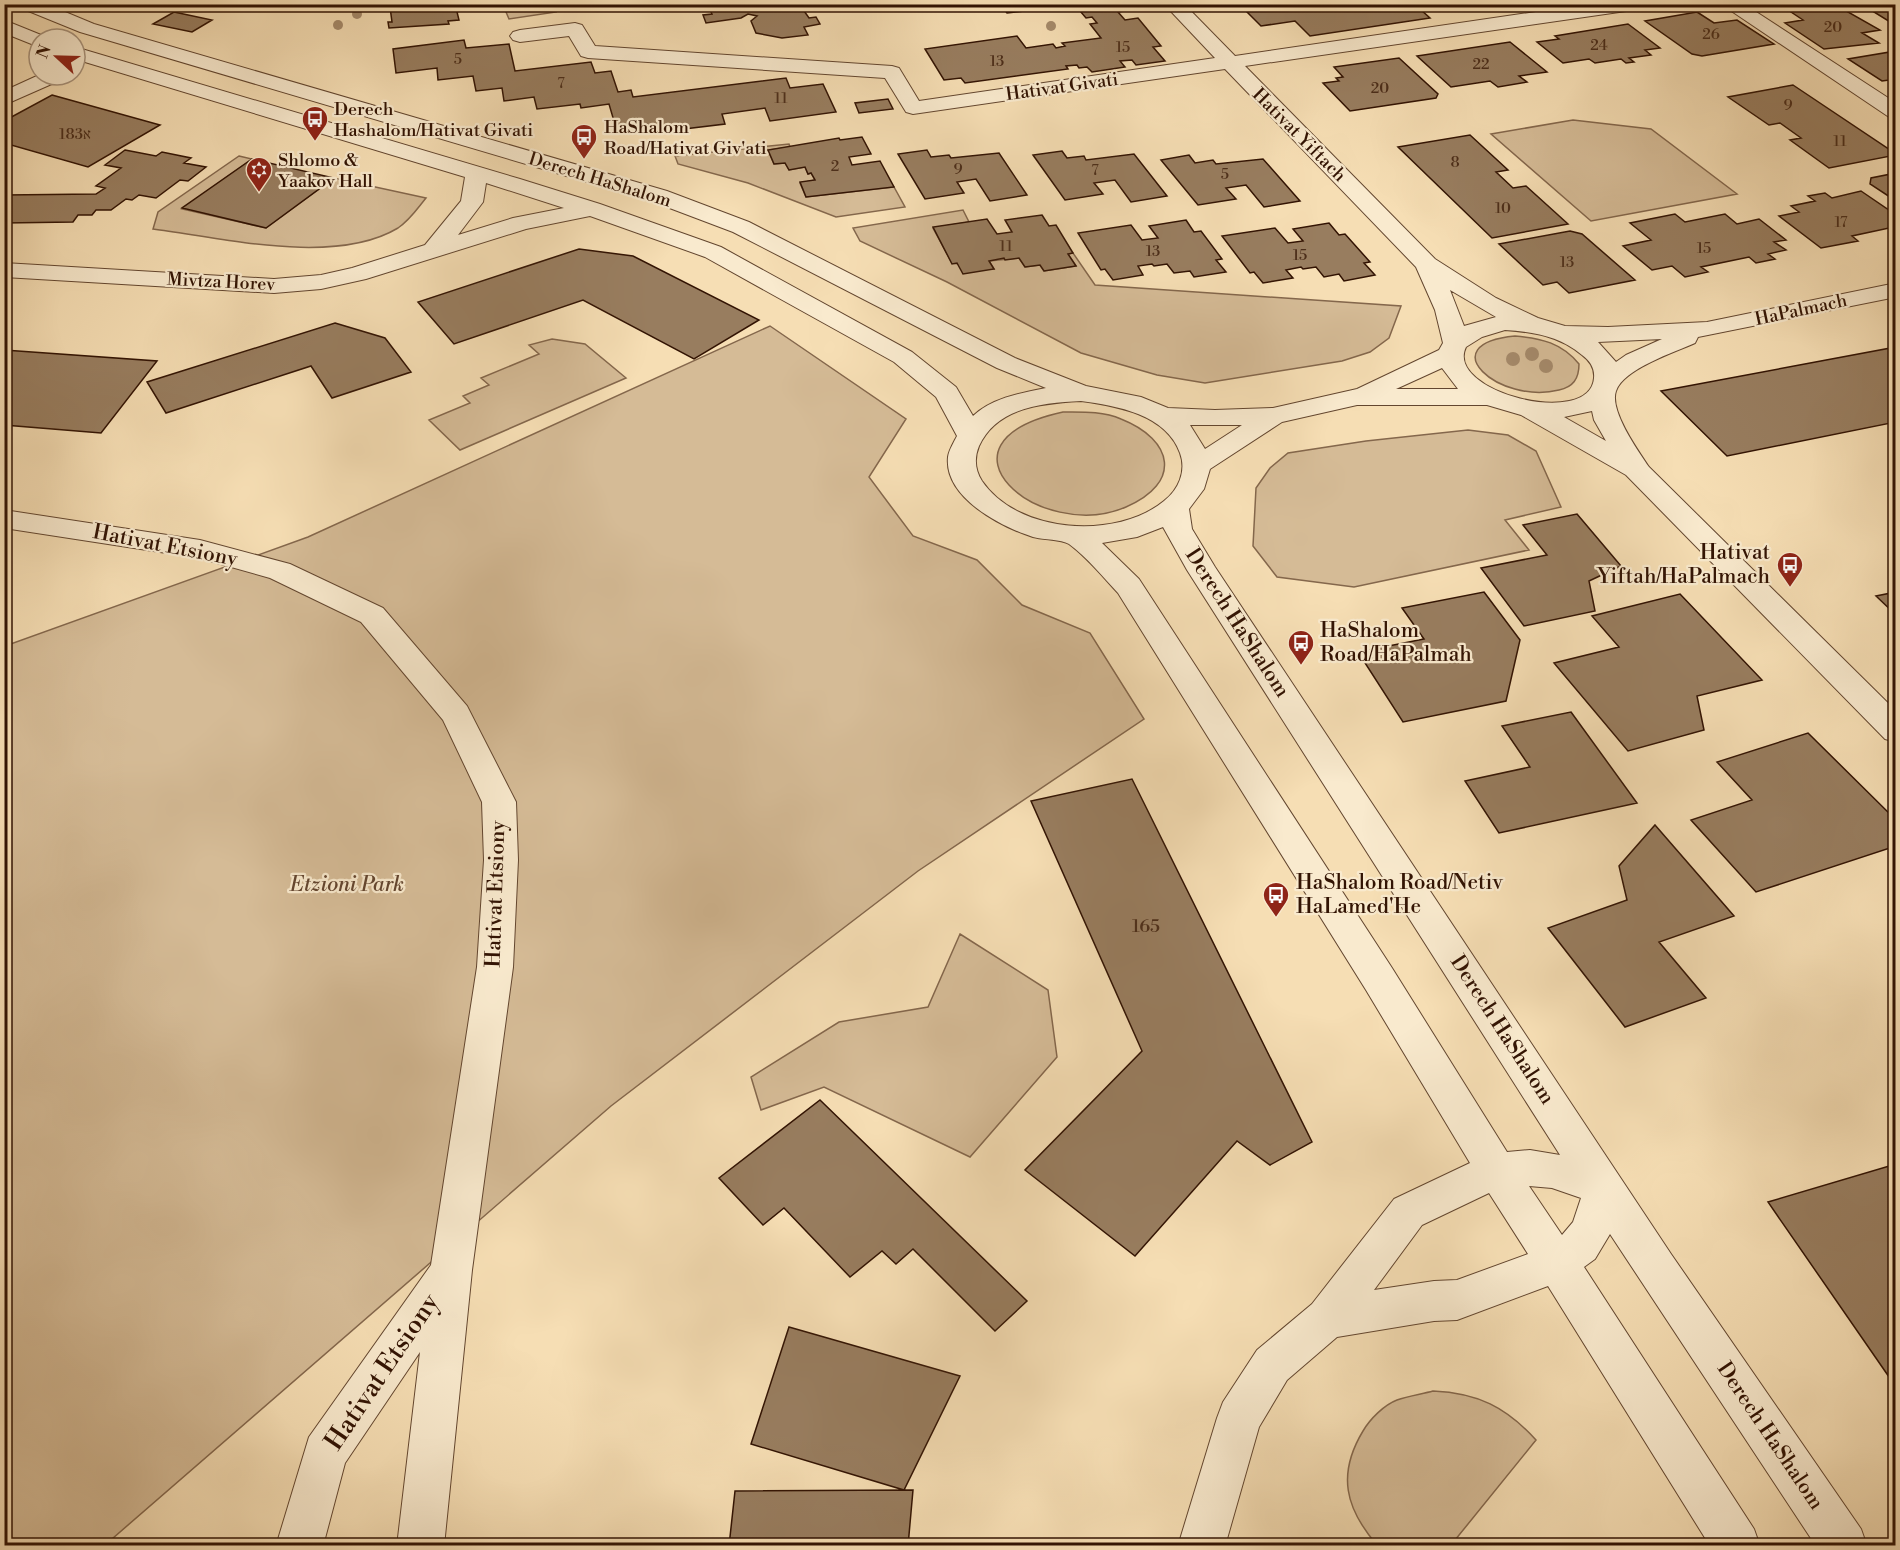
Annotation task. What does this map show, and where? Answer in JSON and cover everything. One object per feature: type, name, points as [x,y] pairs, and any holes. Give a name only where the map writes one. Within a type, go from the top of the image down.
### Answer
[{"type":"street","name":"Derech HaShalom","points":[[28,4],[87,28],[679,204],[741,227],[1006,363],[1081,393]]},
{"type":"street","name":"Hativat Yiftach","points":[[1173,4],[1228,63],[1427,264],[1487,303],[1530,324]]},
{"type":"street","name":"Hativat Givati","points":[[520,36],[575,29],[588,52],[892,72],[913,108],[1633,4]]},
{"type":"street","points":[[1730,4],[1896,113]]},
{"type":"street","points":[[4,27],[27,36]]},
{"type":"street","name":"Derech HaShalom","points":[[87,61],[592,209],[713,252],[903,357],[947,393],[970,435]]},
{"type":"street","points":[[4,99],[30,87]]},
{"type":"street","points":[[433,250],[472,202],[477,174]]},
{"type":"street","name":"Mivtza Horev","points":[[4,270],[274,286],[321,282],[357,274],[521,223],[592,209]]},
{"type":"street","name":"Hativat Yiftach","points":[[1427,264],[1447,310],[1454,348],[1452,366],[1461,379],[1475,391],[1488,397]]},
{"type":"street","name":"HaPalmach","points":[[1561,333],[1608,334],[1707,329],[1896,290]]},
{"type":"street","points":[[1357,397],[1454,348],[1467,333],[1483,327],[1505,323],[1530,324],[1577,339],[1595,351],[1605,365],[1607,420],[1637,471],[1896,731]]},
{"type":"street","name":"HaPalmach","points":[[1529,409],[1565,409],[1586,403],[1635,360],[1707,329]]},
{"type":"street","points":[[1081,393],[1115,397],[1147,407],[1161,416],[1173,423],[1190,442],[1197,465],[1193,488],[1175,508],[1148,524],[1114,533],[1076,535],[1039,529],[1005,517],[980,499],[966,478],[962,456],[970,435],[988,416],[1014,403],[1046,394],[1081,393]]},
{"type":"street","points":[[1161,416],[1215,418],[1273,416],[1357,397],[1488,397],[1529,409],[1637,471]]},
{"type":"street","points":[[1197,465],[1273,416]]},
{"type":"street","name":"Derech HaShalom","points":[[1175,508],[1178,530],[1202,570],[1604,1188],[1844,1545]]},
{"type":"street","name":"Hativat Etsiony","points":[[4,519],[200,549],[280,571],[372,615],[456,714],[499,802],[501,860],[495,968],[451,1270],[420,1545]]},
{"type":"street","points":[[1076,535],[1129,586],[1372,969],[1496,1170],[1737,1545]]},
{"type":"street","points":[[1202,1545],[1239,1418],[1272,1365],[1327,1318],[1408,1212],[1496,1170],[1530,1168],[1552,1170],[1604,1188],[1591,1231],[1580,1246],[1557,1263],[1457,1300],[1434,1301],[1327,1318]]},
{"type":"street","name":"Hativat Etsiony","points":[[299,1545],[325,1453],[451,1270]]},
{"type":"green space","points":[[503,5],[552,5],[556,12],[509,19]]},
{"type":"green space","points":[[1573,120],[1651,129],[1737,194],[1591,221],[1491,134]]},
{"type":"green space","points":[[789,144],[790,147],[768,150],[774,164],[785,163],[789,170],[805,167],[808,174],[811,173],[815,180],[800,183],[806,197],[894,187],[905,207],[836,217],[748,183],[678,164],[675,156]]},
{"type":"green space","points":[[239,156],[252,159],[182,209],[266,228],[334,178],[426,198],[410,218],[398,228],[372,239],[343,245],[278,246],[153,229],[158,212]]},
{"type":"green space","points":[[963,210],[969,222],[933,228],[952,263],[994,269],[989,261],[1019,258],[1025,267],[1040,265],[1044,271],[1076,266],[1068,254],[1073,253],[1095,285],[1401,306],[1389,338],[1370,352],[1342,361],[1205,383],[1157,375],[1081,353],[947,282],[860,241],[853,228]]},
{"type":"green space","name":"Etzioni Park","points":[[770,326],[906,419],[869,477],[913,536],[977,560],[1022,605],[1090,633],[1144,719],[918,871],[611,1106],[105,1545],[5,1546],[5,646],[308,537]]},
{"type":"green space","points":[[1515,336],[1542,340],[1565,351],[1579,364],[1574,382],[1564,389],[1536,392],[1515,389],[1496,382],[1483,372],[1476,361],[1478,350],[1490,341]]},
{"type":"green space","points":[[552,339],[585,344],[626,378],[460,450],[429,420],[470,403],[463,396],[489,385],[481,378],[539,354],[529,345]]},
{"type":"green space","points":[[1063,412],[1092,412],[1114,416],[1139,428],[1152,438],[1161,450],[1164,462],[1163,474],[1156,486],[1144,497],[1126,507],[1093,515],[1060,512],[1031,501],[1009,485],[998,465],[1001,445],[1021,427]]},
{"type":"green space","points":[[1468,430],[1508,435],[1536,451],[1561,507],[1505,520],[1529,550],[1354,587],[1277,577],[1253,546],[1256,488],[1270,468],[1288,453],[1366,441]]},
{"type":"green space","points":[[960,934],[1048,990],[1057,1057],[970,1157],[824,1087],[761,1110],[751,1077],[839,1022],[928,1007]]},
{"type":"green space","points":[[1433,1391],[1464,1395],[1490,1404],[1514,1419],[1536,1440],[1451,1545],[1377,1545],[1358,1518],[1348,1490],[1350,1462],[1355,1447],[1369,1422],[1387,1405]]},
{"type":"building","points":[[408,4],[491,4],[491,6],[461,10],[457,12],[459,20],[448,21],[449,24],[389,28],[388,22],[392,22],[390,7]]},
{"type":"building","points":[[707,4],[809,4],[811,7],[802,8],[809,18],[816,17],[820,24],[804,27],[808,35],[782,38],[756,33],[751,21],[757,16],[748,14],[741,18],[706,23],[703,15],[712,14]]},
{"type":"building","points":[[1000,4],[1126,4],[1131,10],[1118,12],[1125,20],[1138,18],[1161,46],[1153,47],[1165,61],[1136,65],[1132,60],[1120,61],[1125,67],[1092,72],[1087,67],[1066,66],[1068,69],[965,83],[961,78],[944,80],[925,49],[1017,36],[1026,48],[1053,44],[1056,48],[1065,46],[1062,43],[1101,38],[1090,24],[1097,23],[1092,17],[1086,18],[1075,5],[1007,13]]},
{"type":"building","points":[[1239,4],[1300,4],[1304,8],[1331,4],[1425,4],[1429,8],[1420,9],[1430,18],[1310,36],[1295,21],[1261,26]]},
{"type":"building","points":[[1834,4],[1880,30],[1862,33],[1879,43],[1824,49],[1785,23],[1803,20],[1788,10]]},
{"type":"building","points":[[1861,4],[1896,4],[1896,25],[1895,25]]},
{"type":"building","points":[[174,12],[212,20],[192,32],[153,24]]},
{"type":"building","points":[[1697,12],[1714,23],[1737,20],[1774,44],[1702,56],[1692,54],[1645,21]]},
{"type":"building","points":[[1628,24],[1660,48],[1645,50],[1651,55],[1629,58],[1634,62],[1626,63],[1621,59],[1595,63],[1589,59],[1563,63],[1537,42],[1559,39],[1555,36]]},
{"type":"building","points":[[464,40],[466,48],[509,44],[515,71],[591,62],[595,73],[611,71],[618,92],[631,90],[633,97],[786,78],[790,88],[823,84],[836,112],[770,121],[765,108],[722,114],[725,124],[651,133],[647,124],[616,128],[609,104],[581,108],[580,104],[537,109],[534,97],[504,101],[502,88],[476,91],[473,76],[438,80],[437,68],[396,73],[393,49]]},
{"type":"building","points":[[1510,42],[1547,72],[1519,76],[1527,82],[1498,87],[1490,81],[1451,87],[1417,56]]},
{"type":"building","points":[[1896,51],[1896,84],[1889,80],[1882,81],[1848,59]]},
{"type":"building","points":[[1399,58],[1438,94],[1436,98],[1350,111],[1323,83],[1339,81],[1336,78],[1343,77],[1334,67]]},
{"type":"building","points":[[1793,85],[1896,155],[1829,168],[1790,140],[1801,138],[1780,123],[1769,125],[1728,97]]},
{"type":"building","points":[[52,95],[160,125],[88,167],[4,143],[4,121]]},
{"type":"building","points":[[888,99],[893,109],[859,113],[855,103]]},
{"type":"building","points":[[1470,135],[1508,170],[1496,172],[1513,188],[1526,186],[1568,224],[1492,238],[1398,147]]},
{"type":"building","points":[[862,137],[871,154],[849,157],[852,165],[880,161],[894,187],[806,197],[800,182],[815,180],[811,173],[808,174],[805,167],[789,170],[785,163],[774,164],[768,150],[839,138],[840,140]]},
{"type":"building","points":[[125,150],[156,156],[162,152],[191,158],[184,163],[206,167],[188,181],[180,180],[156,198],[139,195],[132,200],[126,199],[111,210],[96,210],[92,215],[78,215],[73,222],[4,223],[4,195],[96,194],[105,188],[96,186],[121,168],[105,165]]},
{"type":"building","points":[[927,150],[931,157],[949,155],[951,158],[999,153],[1027,195],[990,201],[976,179],[957,182],[964,193],[925,199],[898,154]]},
{"type":"building","points":[[1062,151],[1067,158],[1084,156],[1086,160],[1134,154],[1167,196],[1131,202],[1115,180],[1094,183],[1103,194],[1065,200],[1033,155]]},
{"type":"building","points":[[1189,155],[1195,163],[1213,160],[1216,164],[1263,159],[1300,201],[1264,207],[1246,185],[1226,188],[1236,199],[1198,205],[1161,160]]},
{"type":"building","name":"Shlomo & Yaakov Hall","points":[[252,159],[334,178],[266,228],[182,208]]},
{"type":"building","points":[[1896,173],[1896,201],[1870,184],[1871,178]]},
{"type":"building","points":[[1861,191],[1896,215],[1896,232],[1889,228],[1852,236],[1858,241],[1821,248],[1779,216],[1799,212],[1791,206],[1815,201],[1808,196],[1825,193],[1832,198]]},
{"type":"building","points":[[1675,214],[1685,222],[1725,214],[1737,224],[1759,219],[1786,240],[1774,242],[1786,250],[1768,254],[1775,259],[1756,263],[1749,257],[1701,267],[1708,272],[1685,277],[1672,266],[1652,270],[1623,246],[1651,240],[1630,223]]},
{"type":"building","points":[[1042,215],[1049,226],[1056,225],[1073,253],[1068,254],[1076,266],[1044,271],[1040,265],[1025,267],[1019,258],[1005,260],[1004,258],[989,261],[994,269],[963,274],[957,263],[952,264],[933,227],[987,219],[997,234],[1012,232],[1005,220]]},
{"type":"building","points":[[1186,220],[1194,232],[1201,231],[1222,259],[1216,260],[1226,272],[1194,277],[1190,271],[1174,273],[1167,264],[1154,266],[1152,264],[1138,266],[1143,275],[1113,280],[1105,269],[1101,270],[1078,233],[1131,225],[1142,240],[1158,238],[1149,226]]},
{"type":"building","points":[[1329,223],[1339,235],[1345,234],[1370,262],[1364,263],[1375,275],[1344,281],[1339,274],[1324,277],[1316,267],[1303,269],[1301,267],[1286,270],[1293,278],[1263,283],[1254,272],[1250,273],[1222,236],[1275,228],[1288,243],[1303,241],[1293,229]]},
{"type":"building","points":[[1570,231],[1582,234],[1635,280],[1569,293],[1557,282],[1543,285],[1499,244]]},
{"type":"building","points":[[579,249],[633,256],[759,320],[694,359],[583,300],[454,344],[418,302]]},
{"type":"building","points":[[335,323],[385,338],[411,372],[332,398],[311,366],[166,413],[147,382]]},
{"type":"building","points":[[1896,347],[1896,422],[1727,456],[1661,391]]},
{"type":"building","points":[[4,350],[157,361],[101,433],[4,425]]},
{"type":"building","points":[[1577,514],[1621,566],[1589,581],[1595,611],[1524,626],[1481,568],[1547,555],[1523,525]]},
{"type":"building","points":[[1484,592],[1520,640],[1506,701],[1403,722],[1358,652],[1424,639],[1402,608]]},
{"type":"building","points":[[1896,592],[1896,615],[1876,596]]},
{"type":"building","points":[[1680,594],[1762,680],[1697,696],[1704,730],[1628,751],[1554,663],[1619,647],[1592,616]]},
{"type":"building","points":[[1571,712],[1637,803],[1499,833],[1465,781],[1530,767],[1502,726]]},
{"type":"building","points":[[1808,733],[1896,820],[1896,846],[1756,892],[1691,820],[1752,800],[1717,762]]},
{"type":"building","points":[[1132,779],[1312,1142],[1270,1165],[1237,1141],[1135,1256],[1025,1170],[1142,1051],[1031,801]]},
{"type":"building","points":[[1655,825],[1734,916],[1659,942],[1706,998],[1625,1027],[1548,928],[1627,900],[1619,866]]},
{"type":"building","points":[[820,1100],[1027,1301],[995,1331],[913,1249],[896,1264],[882,1251],[850,1277],[784,1208],[763,1225],[719,1178]]},
{"type":"building","points":[[1896,1164],[1896,1387],[1768,1202]]},
{"type":"building","points":[[789,1327],[960,1376],[904,1490],[751,1444]]},
{"type":"building","points":[[913,1490],[908,1546],[729,1546],[735,1491]]},
{"type":"place","name":"Derech Hashalom/Hativat Givati","points":[[315,142]]},
{"type":"place","name":"HaShalom Road/Hativat Giv'ati","points":[[584,160]]},
{"type":"place","name":"Shlomo & Yaakov Hall","points":[[259,193]]},
{"type":"place","name":"Hativat Yiftah/HaPalmach","points":[[1790,588]]},
{"type":"place","name":"HaShalom Road/HaPalmah","points":[[1301,666]]},
{"type":"place","name":"HaShalom Road/Netiv HaLamed'He","points":[[1276,918]]}]
